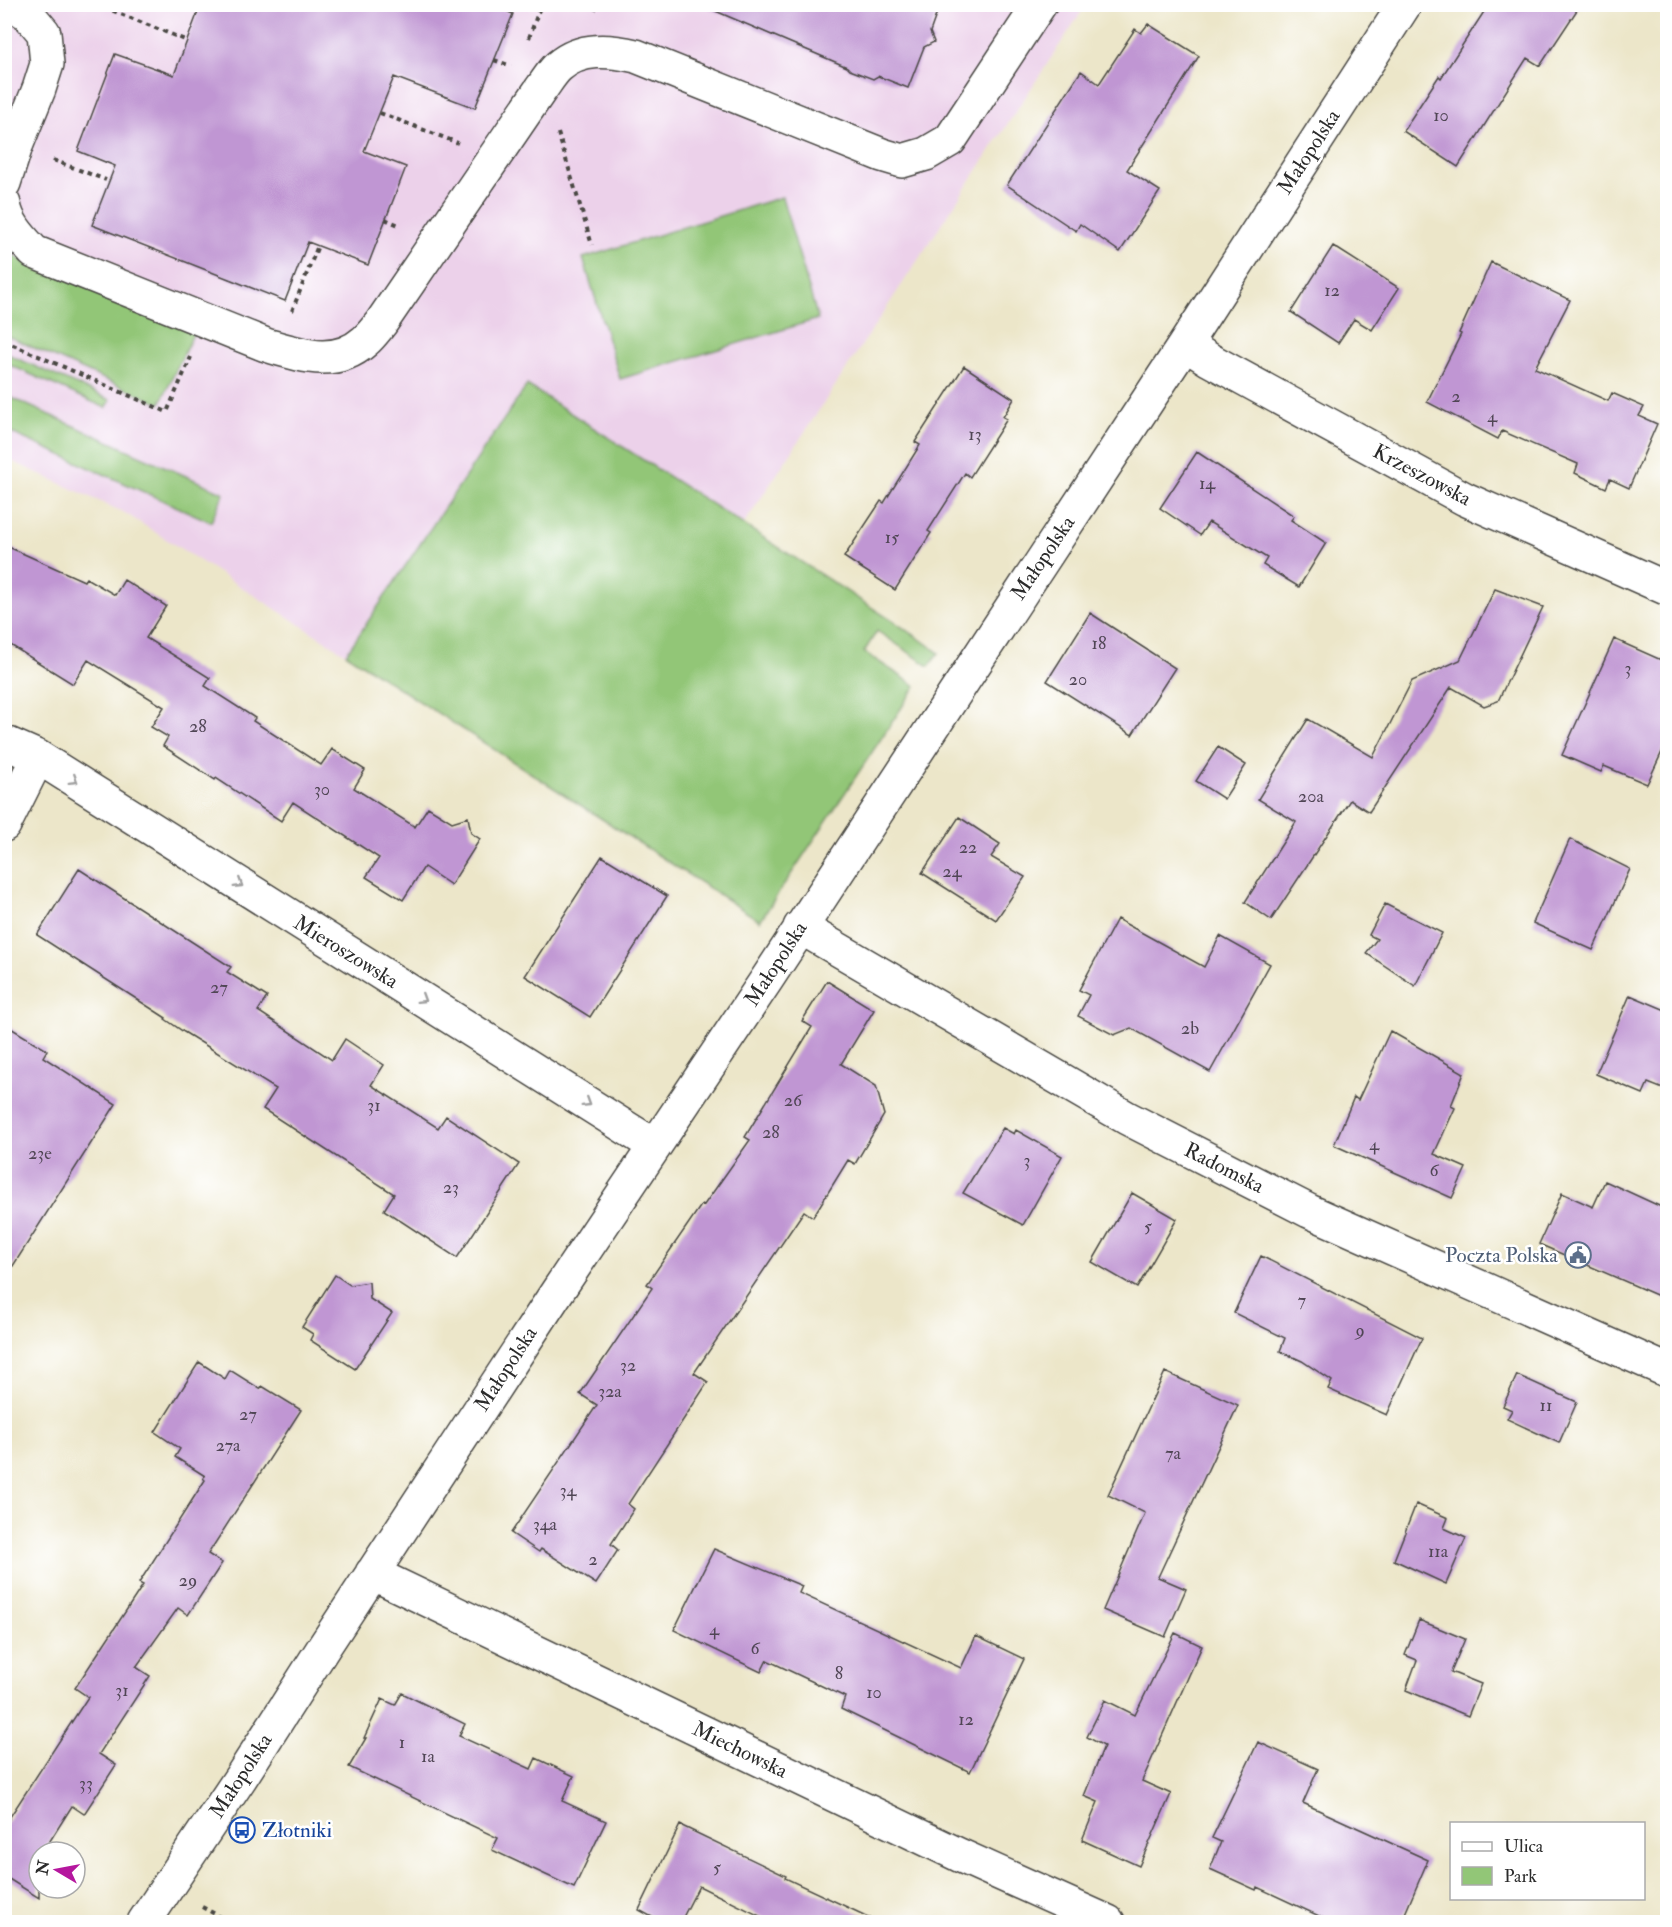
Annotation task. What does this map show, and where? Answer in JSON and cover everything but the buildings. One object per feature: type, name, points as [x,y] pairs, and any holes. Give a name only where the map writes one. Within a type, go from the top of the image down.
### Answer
[{"type":"street","points":[[4,183],[47,64],[44,33],[28,14],[13,4]]},
{"type":"street","points":[[4,204],[6,214],[19,236],[34,252],[277,348],[321,358],[344,355],[365,341],[381,323],[495,158],[529,79],[558,67],[572,57],[592,51],[611,51],[636,56],[902,161],[926,154],[950,140],[1040,4]]},
{"type":"street","name":"Małopolska","points":[[144,1923],[372,1573],[1185,344],[1405,4]]},
{"type":"street","name":"Krzeszowska","points":[[1185,344],[1210,360],[1465,499],[1668,589]]},
{"type":"street","name":"Mieroszowska","points":[[4,742],[38,757],[655,1146]]},
{"type":"street","points":[[4,825],[38,757]]},
{"type":"street","name":"Radomska","points":[[800,927],[1127,1118],[1289,1201],[1668,1371]]},
{"type":"street","name":"Miechowska","points":[[372,1573],[948,1850],[1108,1923]]},
{"type":"path","points":[[96,4],[185,40]]},
{"type":"path","points":[[494,60],[529,79],[550,105],[592,245]]},
{"type":"path","points":[[380,113],[495,158]]},
{"type":"path","points":[[277,348],[316,248]]},
{"type":"path","points":[[4,342],[167,412],[208,321]]},
{"type":"path","points":[[199,1905],[230,1923]]},
{"type":"shaded area","points":[[5,5],[1086,5],[744,524],[527,385],[346,654],[125,513],[5,458]]},
{"type":"green space","points":[[782,197],[818,319],[620,379],[583,258]]},
{"type":"green space","points":[[4,245],[16,257],[26,262],[195,330],[160,404],[5,335]]},
{"type":"green space","points":[[5,353],[111,400],[106,408],[5,363]]},
{"type":"green space","points":[[527,385],[939,653],[929,666],[877,631],[864,652],[916,686],[760,921],[346,654]]},
{"type":"green space","points":[[5,395],[224,493],[211,522],[5,430]]},
{"type":"place","name":"Poczta Polska","points":[[1578,1255]]},
{"type":"place","name":"Złotniki","points":[[242,1830]]}]
